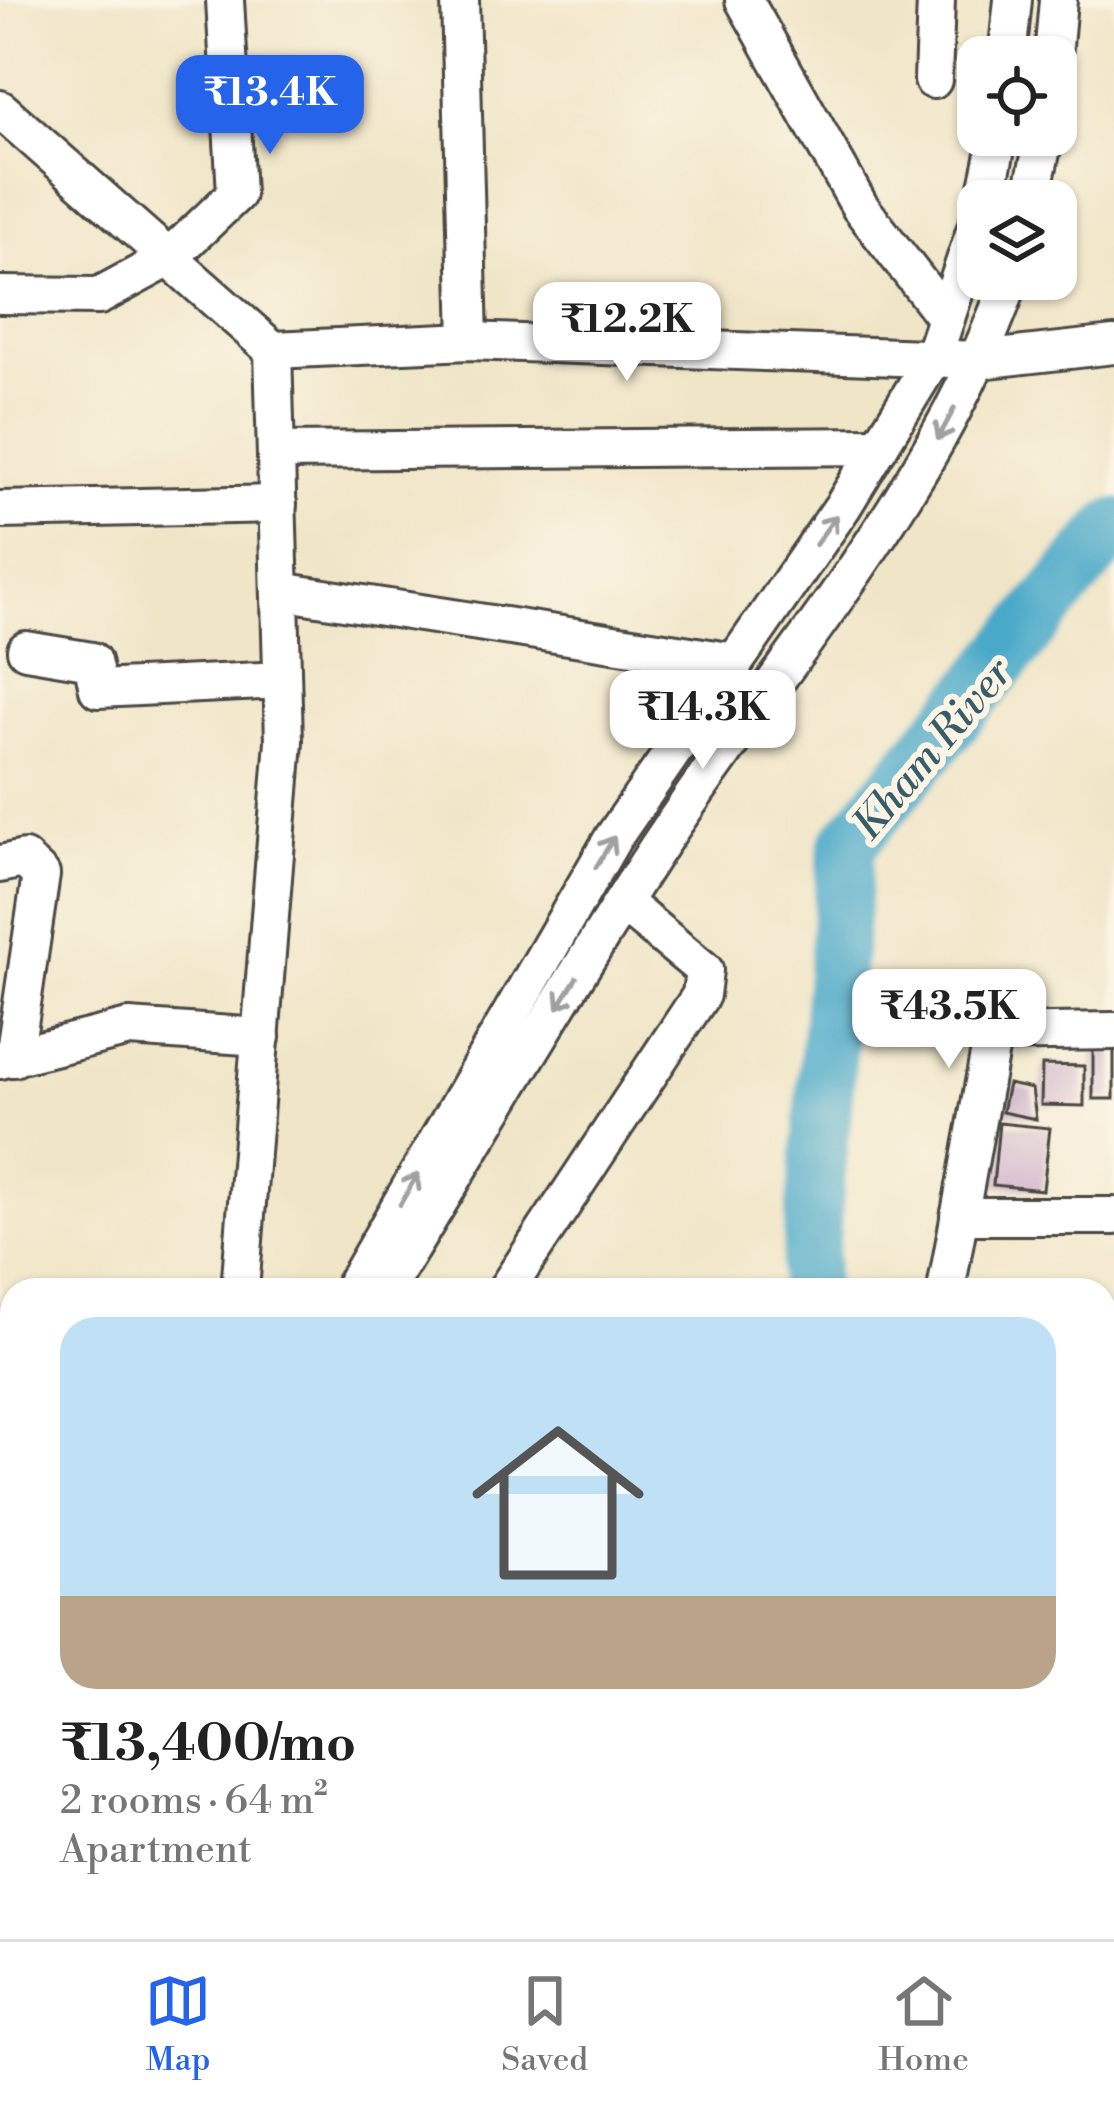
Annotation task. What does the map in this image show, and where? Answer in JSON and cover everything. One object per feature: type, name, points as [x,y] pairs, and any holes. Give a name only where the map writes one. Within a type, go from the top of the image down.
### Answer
[{"type":"street","points":[[0,295],[99,296],[169,258],[236,194],[225,0]]},
{"type":"street","points":[[460,0],[469,341]]},
{"type":"street","points":[[744,0],[860,207],[946,318]]},
{"type":"street","points":[[933,80],[936,0]]},
{"type":"street","points":[[1009,36],[1013,0]]},
{"type":"street","points":[[1055,36],[1058,0]]},
{"type":"street","points":[[0,109],[274,350],[469,341],[980,360],[1114,345]]},
{"type":"street","points":[[358,1278],[613,838],[880,446],[932,359],[957,285]]},
{"type":"street","points":[[392,1278],[623,903],[910,493],[980,360],[1002,300]]},
{"type":"street","points":[[241,1278],[284,741],[274,350]]},
{"type":"street","points":[[276,451],[880,446]]},
{"type":"street","points":[[0,510],[278,503]]},
{"type":"street","points":[[280,591],[735,662]]},
{"type":"street","points":[[26,650],[92,661],[98,689],[282,680]]},
{"type":"street","points":[[0,864],[24,860],[40,875],[7,1059],[129,1028],[260,1037]]},
{"type":"street","points":[[514,1278],[701,995],[704,970],[623,903]]},
{"type":"street","points":[[948,1278],[993,1033],[1114,1031]]},
{"type":"street","points":[[959,1216],[1114,1216]]},
{"type":"building","points":[[1114,1040],[1114,1099],[1093,1099],[1093,1041]]},
{"type":"building","points":[[1042,1065],[1084,1066],[1084,1106],[1041,1105]]},
{"type":"building","points":[[1008,1084],[1032,1089],[1036,1119],[1002,1112]]},
{"type":"building","points":[[999,1123],[1050,1128],[1043,1190],[993,1185]]},
{"type":"waterway","name":"Kham River","points":[[808,1278],[847,846],[1114,527]]}]
